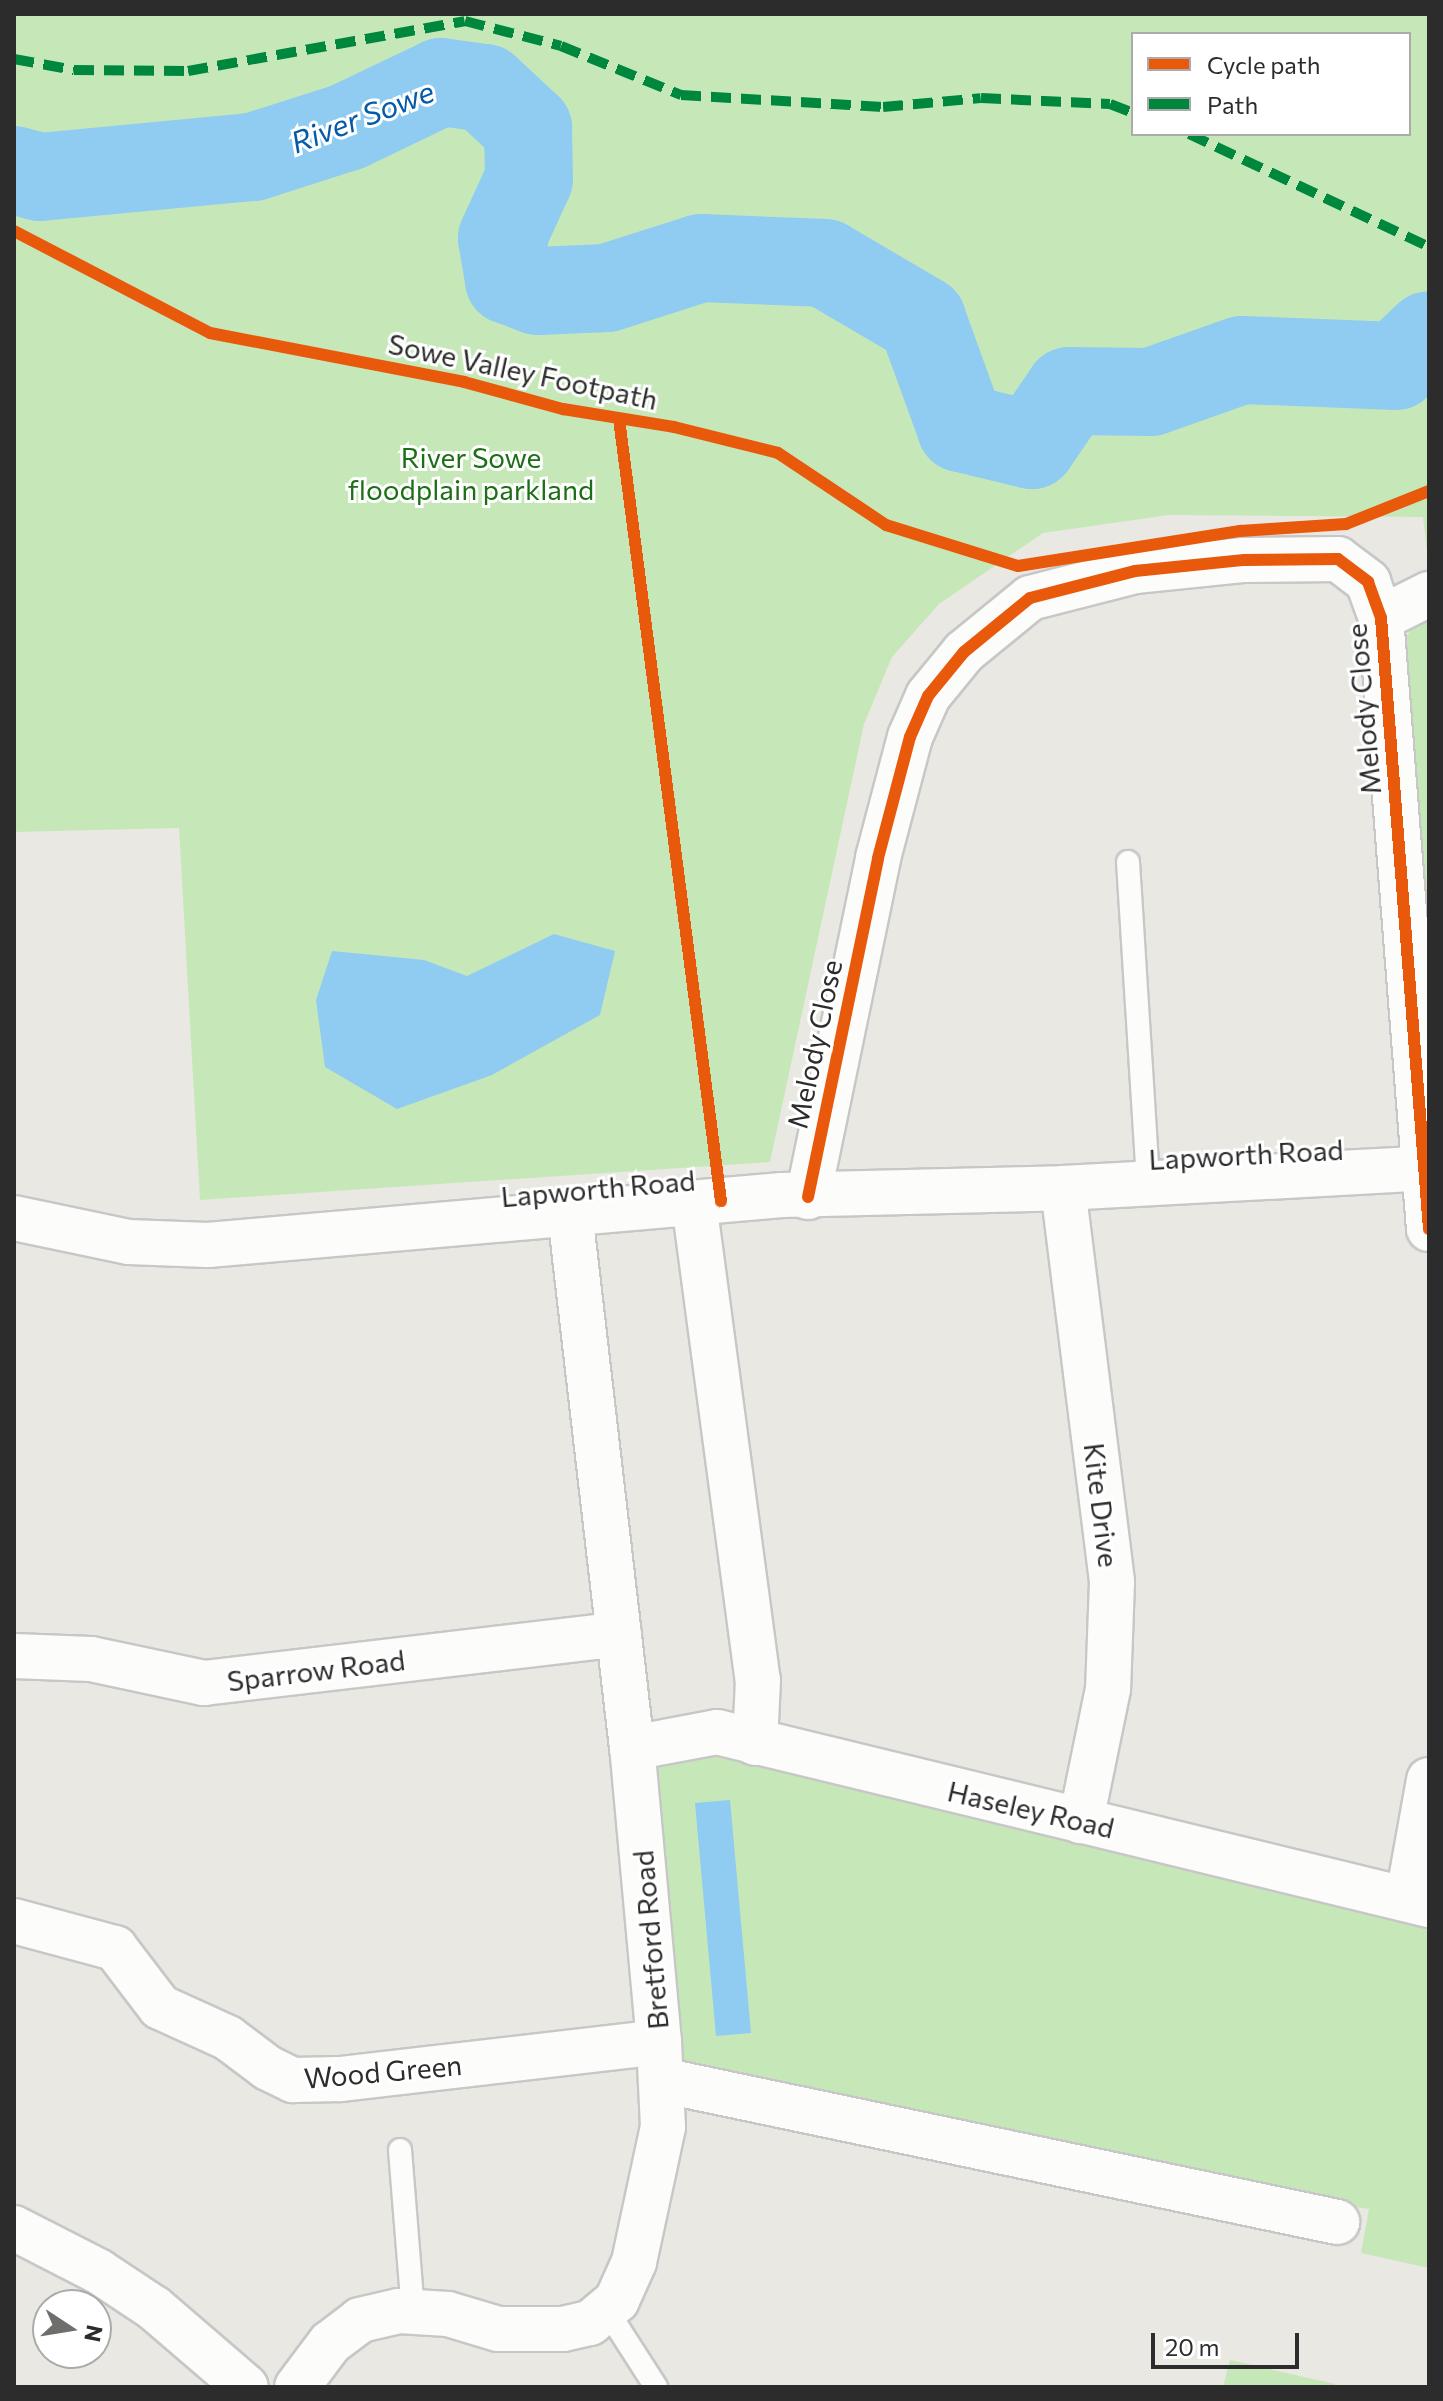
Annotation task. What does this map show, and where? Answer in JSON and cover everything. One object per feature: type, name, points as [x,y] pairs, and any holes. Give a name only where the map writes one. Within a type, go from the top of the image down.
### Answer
[{"type":"street","name":"Melody Close","points":[[808,1197],[861,936],[910,737],[928,696],[964,652],[1030,598],[1135,571],[1244,560],[1338,559],[1368,582],[1381,618],[1429,1229]]},
{"type":"street","points":[[1381,618],[1429,594]]},
{"type":"street","name":"Lapworth Road","points":[[14,1218],[129,1242],[208,1245],[694,1203],[1063,1188],[1426,1168]]},
{"type":"street","name":"Kite Drive","points":[[1063,1188],[1112,1582],[1108,1689],[1081,1821]]},
{"type":"street","points":[[694,1203],[758,1680],[755,1743]]},
{"type":"street","name":"Bretford Road","points":[[297,2387],[330,2343],[360,2320],[413,2312],[448,2314],[498,2329],[563,2329],[590,2323],[617,2300],[634,2262],[663,2127],[660,2061],[632,1748],[570,1214]]},
{"type":"street","name":"Sparrow Road","points":[[17,1663],[91,1659],[204,1683],[619,1634]]},
{"type":"street","name":"Haseley Road","points":[[632,1748],[717,1732],[1418,1901]]},
{"type":"street","points":[[1418,1901],[1429,1780]]},
{"type":"street","name":"Wood Green","points":[[14,1921],[115,1948],[160,2007],[228,2038],[268,2068],[293,2080],[660,2061],[1337,2222]]},
{"type":"street","points":[[14,2228],[98,2271],[154,2308],[246,2387]]},
{"type":"lane","points":[[1128,862],[1148,1183]]},
{"type":"lane","points":[[400,2150],[413,2312]]},
{"type":"lane","points":[[606,2309],[656,2387]]},
{"type":"green space","name":"River Sowe floodplain parkland","points":[[14,14],[1429,14],[1429,568],[1423,517],[1169,515],[1043,533],[939,604],[892,657],[864,724],[770,1162],[200,1200],[179,828],[14,832]]},
{"type":"green space","points":[[1429,619],[1429,967],[1404,640],[1416,622]]},
{"type":"green space","points":[[707,1751],[1429,1923],[1429,2268],[1361,2253],[1369,2209],[1249,2191],[672,2070],[642,1761]]},
{"type":"green space","points":[[1230,2360],[1335,2384],[1335,2387],[1223,2387]]},
{"type":"water","points":[[554,934],[615,951],[600,1015],[492,1075],[397,1109],[325,1067],[316,1000],[332,951],[424,960],[467,976]]},
{"type":"water","points":[[730,1800],[751,2033],[716,2036],[695,1803]]},
{"type":"waterway","name":"River Sowe","points":[[14,170],[40,177],[253,157],[347,127],[441,82],[485,88],[528,128],[529,179],[502,238],[509,280],[538,291],[607,288],[701,258],[825,263],[922,320],[961,428],[1032,445],[1069,391],[1151,392],[1242,360],[1396,366],[1429,335]]},
{"type":"marked path","points":[[14,59],[74,70],[188,71],[465,21],[561,46],[681,95],[883,107],[981,98],[1110,104],[1131,112]]},
{"type":"marked path","points":[[1193,136],[1429,247]]},
{"type":"cycle path","name":"Sowe Valley Footpath","points":[[14,231],[210,333],[464,382],[563,409],[674,427],[778,453],[886,525],[1018,566],[1240,531],[1346,524],[1429,491]]},
{"type":"cycle path","name":"Sowe Valley Footpath","points":[[619,419],[721,1201]]},
{"type":"cycle path","points":[[808,1197],[878,858],[910,737],[928,696],[964,652],[1030,598],[1135,571],[1244,560],[1338,559],[1368,582],[1381,618],[1429,1229]]}]
